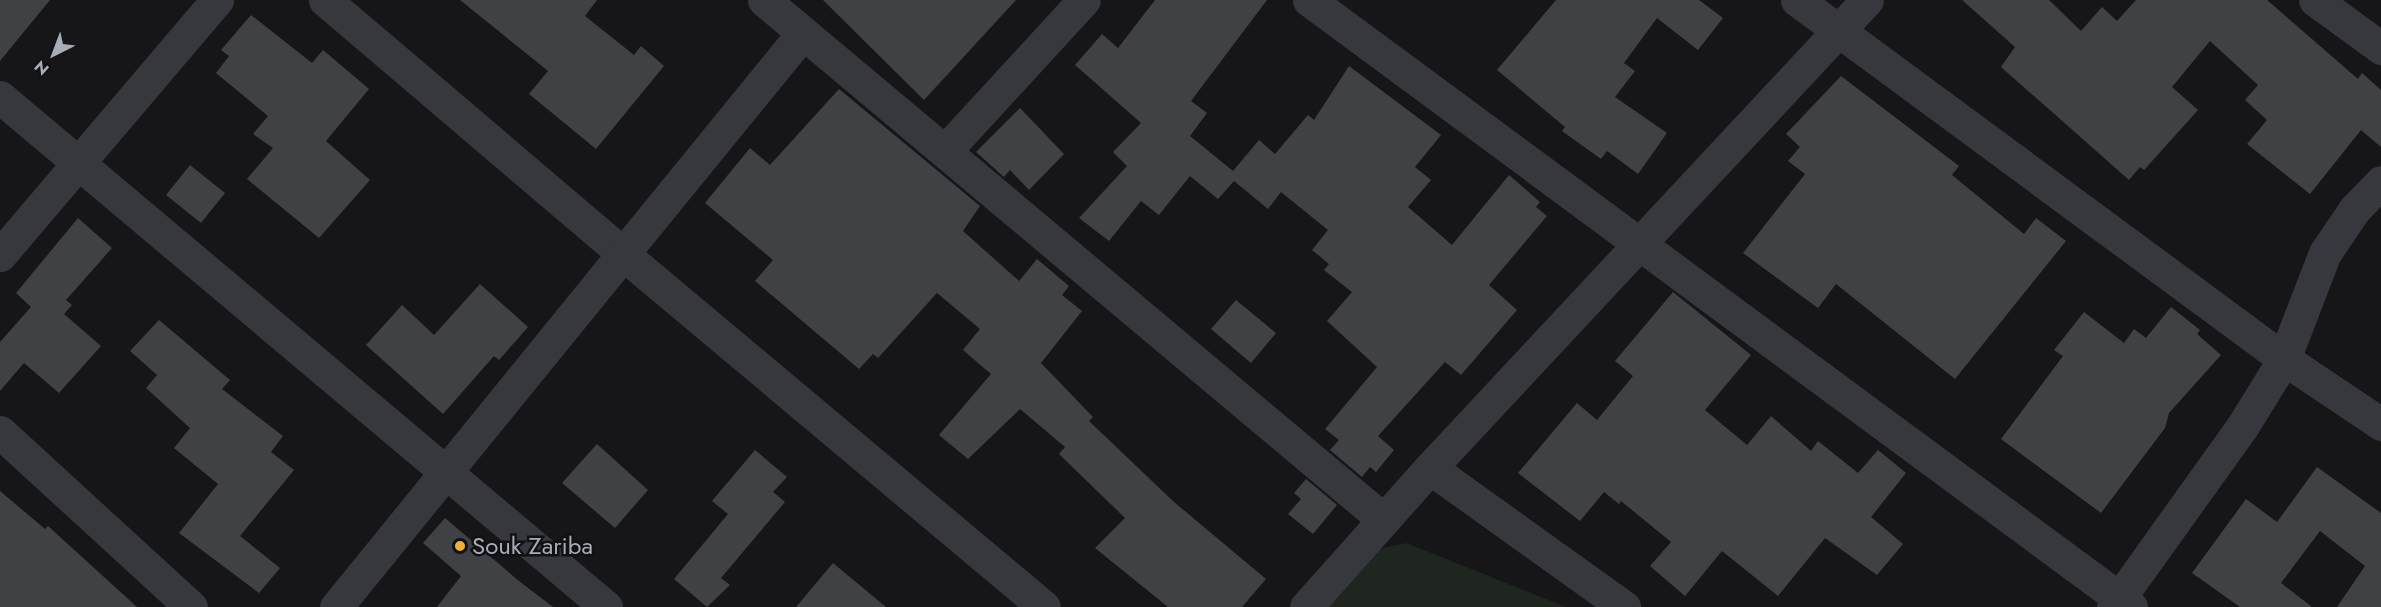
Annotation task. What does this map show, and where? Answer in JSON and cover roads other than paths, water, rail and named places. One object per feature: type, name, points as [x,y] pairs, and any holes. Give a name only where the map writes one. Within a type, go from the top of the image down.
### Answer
[{"type":"street","points":[[0,255],[217,0]]},
{"type":"street","points":[[325,0],[623,254],[1044,607]]},
{"type":"street","points":[[764,0],[1384,520]]},
{"type":"street","points":[[945,151],[1084,0]]},
{"type":"street","points":[[1310,0],[1644,243],[2121,604],[2185,513],[2284,359],[2325,253],[2354,210],[2381,182]]},
{"type":"street","points":[[1797,0],[2284,359],[2381,424]]},
{"type":"street","points":[[1306,607],[1430,468],[1644,243],[1867,0]]},
{"type":"street","points":[[2314,0],[2381,48]]},
{"type":"street","points":[[336,607],[803,33]]},
{"type":"street","points":[[0,97],[606,607]]},
{"type":"street","points":[[0,432],[191,607]]},
{"type":"street","points":[[1430,468],[1624,607]]},
{"type":"place","name":"Souk Zariba","points":[[460,546]]}]
